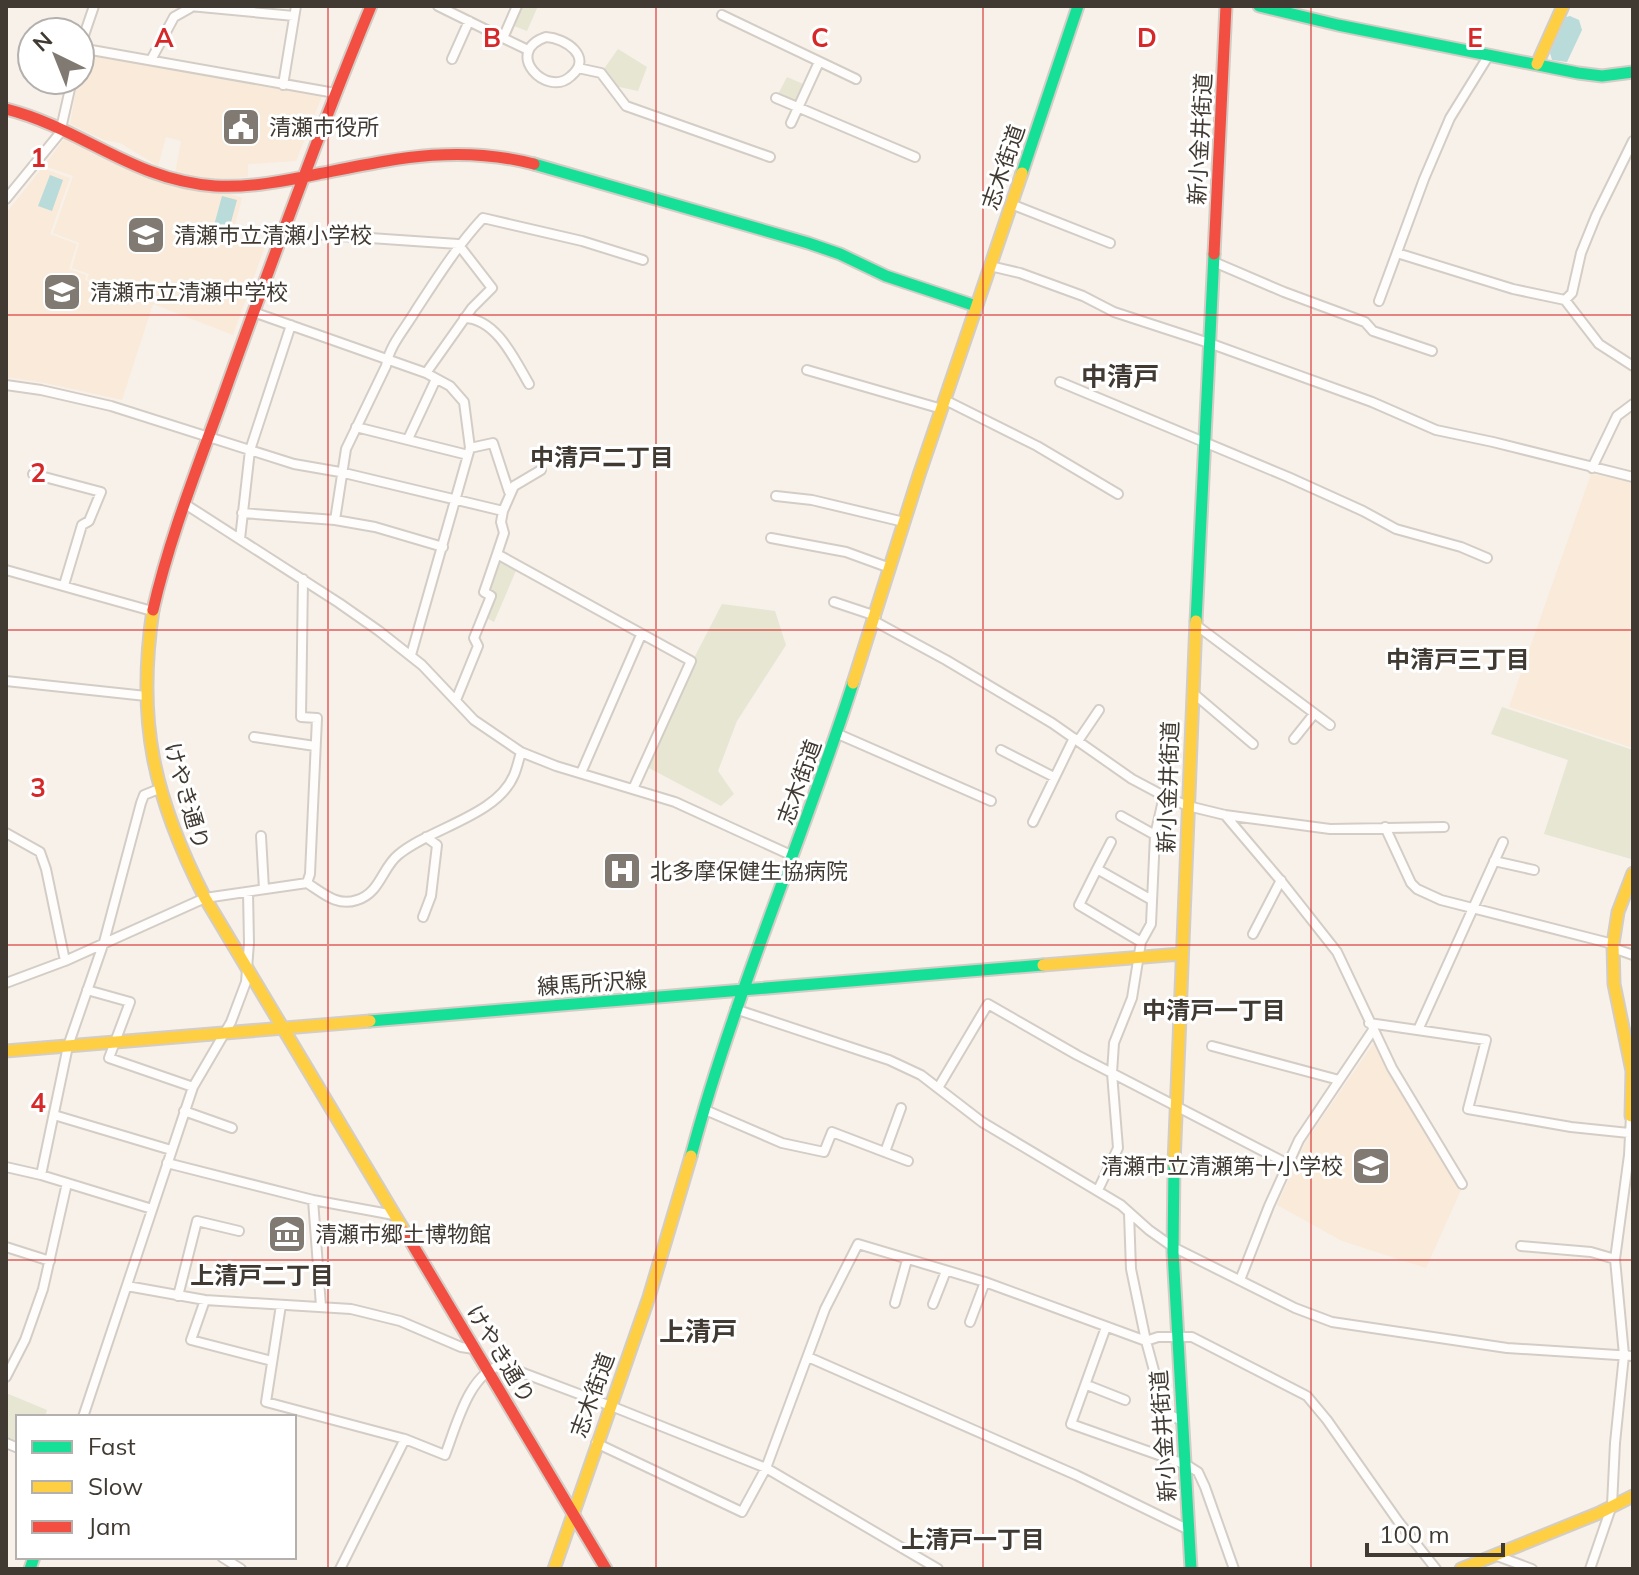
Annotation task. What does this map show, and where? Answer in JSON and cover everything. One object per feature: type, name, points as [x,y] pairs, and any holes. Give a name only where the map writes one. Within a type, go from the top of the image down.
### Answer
[{"type":"main road","name":"けやき通り","points":[[371,6],[303,175],[164,564],[152,611],[147,655],[148,728],[159,789],[177,845],[205,898],[606,1569]]},
{"type":"main road","name":"志木街道","points":[[554,1569],[664,1250],[703,1109],[741,991],[838,734],[904,522],[1078,6]]},
{"type":"main road","name":"新小金井街道","points":[[1191,1569],[1187,1465],[1176,1336],[1173,1247],[1175,1105],[1226,6]]},
{"type":"main road","points":[[1259,6],[1338,25],[1590,75],[1633,72]]},
{"type":"main road","points":[[1537,64],[1563,6]]},
{"type":"main road","points":[[6,109],[62,128],[150,173],[185,184],[238,185],[429,154],[473,153],[518,160],[843,254],[874,271],[976,306]]},
{"type":"main road","points":[[1631,1116],[1632,1071],[1614,984],[1613,946],[1618,912],[1633,873]]},
{"type":"main road","name":"練馬所沢線","points":[[6,1051],[1181,954]]},
{"type":"main road","points":[[1461,1569],[1633,1496]]},
{"type":"street","points":[[283,85],[296,6]]},
{"type":"street","points":[[438,6],[528,50]]},
{"type":"street","points":[[503,38],[517,6]]},
{"type":"street","points":[[151,60],[174,17],[190,7],[294,16]]},
{"type":"street","points":[[722,15],[856,79]]},
{"type":"street","points":[[452,59],[469,21]]},
{"type":"street","points":[[555,37],[576,50],[580,59],[578,68],[569,79],[559,83],[549,81],[530,69],[528,50],[538,39],[555,37]]},
{"type":"street","points":[[96,51],[335,93]]},
{"type":"street","points":[[1379,301],[1450,118],[1489,55]]},
{"type":"street","points":[[791,123],[819,62]]},
{"type":"street","points":[[578,68],[601,73],[626,106],[770,157]]},
{"type":"street","points":[[6,199],[56,140],[62,128],[69,96]]},
{"type":"street","points":[[776,98],[915,157]]},
{"type":"street","points":[[1565,300],[1572,293],[1581,253],[1596,216],[1633,141]]},
{"type":"street","points":[[1011,204],[1110,243]]},
{"type":"street","points":[[335,520],[340,472],[346,449],[389,352],[458,244],[483,218],[582,241],[643,260]]},
{"type":"street","points":[[1068,238],[1073,228]]},
{"type":"street","points":[[282,232],[458,244],[492,288],[464,318],[426,373]]},
{"type":"street","points":[[1397,253],[1513,289],[1565,300],[1599,344],[1633,366]]},
{"type":"street","points":[[1214,262],[1365,322],[1373,331],[1402,346],[1432,351]]},
{"type":"street","points":[[990,266],[1020,273],[1083,296],[1114,312],[1372,402],[1436,430],[1633,477]]},
{"type":"street","points":[[253,312],[426,373],[450,386],[464,402],[469,452],[411,655]]},
{"type":"street","points":[[464,318],[472,318],[501,337],[529,384]]},
{"type":"street","points":[[240,539],[250,450],[291,325]]},
{"type":"street","points":[[807,370],[943,405],[1037,446],[1118,494]]},
{"type":"street","points":[[408,439],[436,379]]},
{"type":"street","points":[[1060,382],[1325,494],[1396,529],[1461,547],[1487,558]]},
{"type":"street","points":[[6,385],[111,406],[294,464],[503,511]]},
{"type":"street","points":[[1592,468],[1617,416],[1633,404]]},
{"type":"street","points":[[356,427],[469,452],[493,443],[509,492]]},
{"type":"street","points":[[456,700],[478,646],[474,638],[491,596],[484,592],[504,533],[501,522],[509,492],[541,470]]},
{"type":"street","points":[[33,474],[101,492],[89,521],[82,525],[64,585]]},
{"type":"street","points":[[776,496],[855,509],[904,522]]},
{"type":"street","points":[[185,504],[303,579],[411,655],[474,720],[521,752],[675,802],[793,856]]},
{"type":"street","points":[[852,519],[855,509]]},
{"type":"street","points":[[242,513],[335,520],[375,527],[443,547]]},
{"type":"street","points":[[771,538],[846,552],[890,568]]},
{"type":"street","points":[[497,554],[691,661],[633,789]]},
{"type":"street","points":[[6,570],[152,611]]},
{"type":"street","points":[[303,579],[301,717],[317,718],[310,874],[307,883]]},
{"type":"street","points":[[834,602],[875,619],[1076,739],[1132,779],[1188,806],[1225,815],[1330,829],[1444,827]]},
{"type":"street","points":[[1196,625],[1330,725]]},
{"type":"street","points":[[581,773],[641,635]]},
{"type":"street","points":[[6,681],[146,696]]},
{"type":"street","points":[[1193,693],[1253,744]]},
{"type":"street","points":[[1033,822],[1076,739],[1099,710]]},
{"type":"street","points":[[1294,739],[1314,714]]},
{"type":"street","points":[[838,734],[991,801]]},
{"type":"street","points":[[254,737],[315,746]]},
{"type":"street","points":[[1001,750],[1054,777]]},
{"type":"street","points":[[6,983],[65,961],[205,898],[307,883],[334,901],[355,901],[378,885],[392,859],[426,837],[471,817],[502,792],[513,778],[521,752]]},
{"type":"street","points":[[41,1175],[68,1046],[104,942],[144,795],[159,789]]},
{"type":"street","points":[[1098,1190],[1118,1148],[1112,1073],[1114,1043],[1132,998],[1141,942],[1151,924],[1155,835],[1164,796]]},
{"type":"street","points":[[1225,815],[1337,952],[1392,1068],[1462,1184]]},
{"type":"street","points":[[1121,816],[1155,835]]},
{"type":"street","points":[[1385,827],[1415,887],[1441,900],[1613,946],[1633,955]]},
{"type":"street","points":[[6,833],[40,852],[65,961]]},
{"type":"street","points":[[261,836],[264,889]]},
{"type":"street","points":[[423,917],[431,896],[437,845],[426,837]]},
{"type":"street","points":[[1111,842],[1079,905],[1141,942]]},
{"type":"street","points":[[1418,1030],[1503,842]]},
{"type":"street","points":[[1494,861],[1534,870]]},
{"type":"street","points":[[1097,869],[1150,899]]},
{"type":"street","points":[[1253,934],[1281,880]]},
{"type":"street","points":[[84,1415],[184,1111],[193,1087],[225,1033],[244,986],[248,892]]},
{"type":"street","points":[[87,990],[130,1002],[109,1058],[193,1087]]},
{"type":"street","points":[[938,1088],[988,1004],[1112,1073],[1288,1164]]},
{"type":"street","points":[[735,1009],[889,1060],[921,1075],[982,1122],[1098,1190],[1173,1247],[1295,1308],[1332,1322],[1507,1348],[1629,1356]]},
{"type":"street","points":[[1371,1026],[1486,1040],[1468,1109],[1571,1127],[1629,1133]]},
{"type":"street","points":[[1240,1280],[1299,1140],[1371,1026]]},
{"type":"street","points":[[1212,1046],[1339,1080]]},
{"type":"street","points":[[885,1152],[901,1108]]},
{"type":"street","points":[[703,1109],[782,1143],[824,1152],[832,1132],[908,1161]]},
{"type":"street","points":[[184,1111],[232,1128]]},
{"type":"street","points":[[54,1115],[171,1150]]},
{"type":"street","points":[[1590,1569],[1612,1505],[1615,1443],[1629,1356],[1615,1259],[1622,1196],[1631,1156],[1631,1116]]},
{"type":"street","points":[[167,1163],[313,1200],[394,1215]]},
{"type":"street","points":[[6,1167],[152,1209]]},
{"type":"street","points":[[6,1377],[25,1340],[50,1261],[67,1183]]},
{"type":"street","points":[[1622,1196],[1633,1199]]},
{"type":"street","points":[[313,1200],[321,1306]]},
{"type":"street","points":[[1129,1213],[1131,1269],[1146,1341],[1167,1413],[1182,1421]]},
{"type":"street","points":[[178,1296],[197,1221],[239,1231]]},
{"type":"street","points":[[596,1443],[742,1512],[766,1468],[825,1309],[858,1244],[985,1282],[1146,1341],[1158,1337],[1192,1337],[1307,1396],[1436,1569]]},
{"type":"street","points":[[1521,1246],[1591,1252],[1615,1259]]},
{"type":"street","points":[[6,1247],[50,1261]]},
{"type":"street","points":[[895,1303],[907,1260]]},
{"type":"street","points":[[933,1304],[946,1271]]},
{"type":"street","points":[[970,1322],[985,1282]]},
{"type":"street","points":[[127,1286],[205,1300],[351,1309],[400,1321],[461,1347],[474,1349]]},
{"type":"street","points":[[205,1300],[191,1340],[272,1361]]},
{"type":"street","points":[[281,1305],[266,1402],[405,1439],[445,1455],[476,1382],[487,1370],[502,1365],[766,1468],[938,1569]]},
{"type":"street","points":[[1106,1327],[1071,1424],[1187,1465],[1198,1472],[1234,1569]]},
{"type":"street","points":[[808,1357],[1076,1475],[1189,1530]]},
{"type":"street","points":[[1087,1385],[1125,1400]]},
{"type":"street","points":[[340,1569],[405,1439]]},
{"type":"street","points":[[1497,1556],[1532,1569]]},
{"type":"shaded area","points":[[96,55],[323,94],[296,161],[248,164],[248,177],[218,179],[175,174],[181,141],[166,137],[158,166],[120,143],[104,140],[70,124],[75,96],[96,96]]},
{"type":"shaded area","points":[[66,136],[91,153],[169,185],[222,191],[242,198],[232,237],[266,244],[233,335],[153,304],[122,400],[6,377],[6,213],[42,168],[70,178],[50,234],[77,244],[69,269],[86,275],[85,280],[111,289],[87,279],[89,274],[72,268],[79,243],[53,233],[73,176],[44,166]]},
{"type":"shaded area","points":[[1591,474],[1633,482],[1633,748],[1509,707]]},
{"type":"shaded area","name":"清瀬市立清瀬第十小学校","points":[[1373,1044],[1378,1044],[1461,1190],[1426,1268],[1342,1241],[1277,1205],[1306,1141]]},
{"type":"green space","points":[[523,6],[538,6],[527,31],[514,26]]},
{"type":"green space","points":[[618,49],[647,67],[638,91],[610,85],[601,73]]},
{"type":"green space","points":[[787,77],[808,86],[798,108],[776,98]]},
{"type":"green space","points":[[497,554],[518,566],[494,622],[483,616],[491,597],[484,592]]},
{"type":"green space","points":[[722,604],[775,611],[786,645],[737,721],[718,771],[734,794],[721,806],[645,766]]},
{"type":"green space","points":[[1502,707],[1633,750],[1631,859],[1544,834],[1568,760],[1491,734]]},
{"type":"green space","points":[[6,1393],[47,1410],[46,1415],[16,1415],[16,1444],[6,1440]]},
{"type":"water","points":[[1566,17],[1579,20],[1582,30],[1567,62],[1552,60],[1550,53]]},
{"type":"water","points":[[50,175],[63,180],[52,211],[38,206]]},
{"type":"water","points":[[222,196],[237,200],[228,233],[213,229]]},
{"type":"traffic: fast","points":[[1022,173],[1078,6]]},
{"type":"traffic: fast","points":[[1259,6],[1578,73],[1602,76],[1633,72]]},
{"type":"traffic: fast","points":[[534,164],[808,243],[886,276],[976,306]]},
{"type":"traffic: fast","points":[[1196,621],[1214,254]]},
{"type":"traffic: fast","points":[[691,1156],[727,1037],[853,683]]},
{"type":"traffic: fast","points":[[370,1021],[1043,965]]},
{"type":"traffic: fast","points":[[1174,1164],[1173,1252],[1191,1569]]},
{"type":"traffic: fast","points":[[30,1569],[33,1559]]},
{"type":"traffic: slow","points":[[1537,64],[1563,6]]},
{"type":"traffic: slow","points":[[853,683],[919,475],[1022,173]]},
{"type":"traffic: slow","points":[[153,610],[148,650],[149,724],[162,792],[187,862],[205,898],[405,1232]]},
{"type":"traffic: slow","points":[[1174,1164],[1196,621]]},
{"type":"traffic: slow","points":[[1631,1116],[1632,1071],[1614,984],[1613,944],[1618,912],[1633,873]]},
{"type":"traffic: slow","points":[[1043,965],[1181,954]]},
{"type":"traffic: slow","points":[[6,1051],[370,1021]]},
{"type":"traffic: slow","points":[[554,1569],[649,1297],[691,1156]]},
{"type":"traffic: slow","points":[[1461,1569],[1633,1496]]},
{"type":"traffic: jam","points":[[153,610],[198,466],[298,192],[371,6]]},
{"type":"traffic: jam","points":[[1214,254],[1226,6]]},
{"type":"traffic: jam","points":[[6,109],[60,129],[158,174],[215,186],[267,183],[373,163],[452,154],[506,158],[534,164]]},
{"type":"traffic: jam","points":[[405,1232],[606,1569]]},
{"type":"place","name":"清瀬市役所","points":[[241,127]]},
{"type":"place","name":"清瀬市立清瀬小学校","points":[[146,235]]},
{"type":"place","name":"清瀬市立清瀬中学校","points":[[62,292]]},
{"type":"place","name":"北多摩保健生協病院","points":[[622,871]]},
{"type":"place","name":"清瀬市立清瀬第十小学校","points":[[1371,1166]]},
{"type":"place","name":"清瀬市郷土博物館","points":[[287,1234]]},
{"type":"district","name":"中清戸","points":[[1120,376]]},
{"type":"district","name":"中清戸二丁目","points":[[602,457]]},
{"type":"district","name":"中清戸三丁目","points":[[1458,659]]},
{"type":"district","name":"中清戸一丁目","points":[[1214,1010]]},
{"type":"district","name":"上清戸二丁目","points":[[262,1275]]},
{"type":"district","name":"上清戸","points":[[698,1331]]},
{"type":"district","name":"上清戸一丁目","points":[[973,1539]]}]
